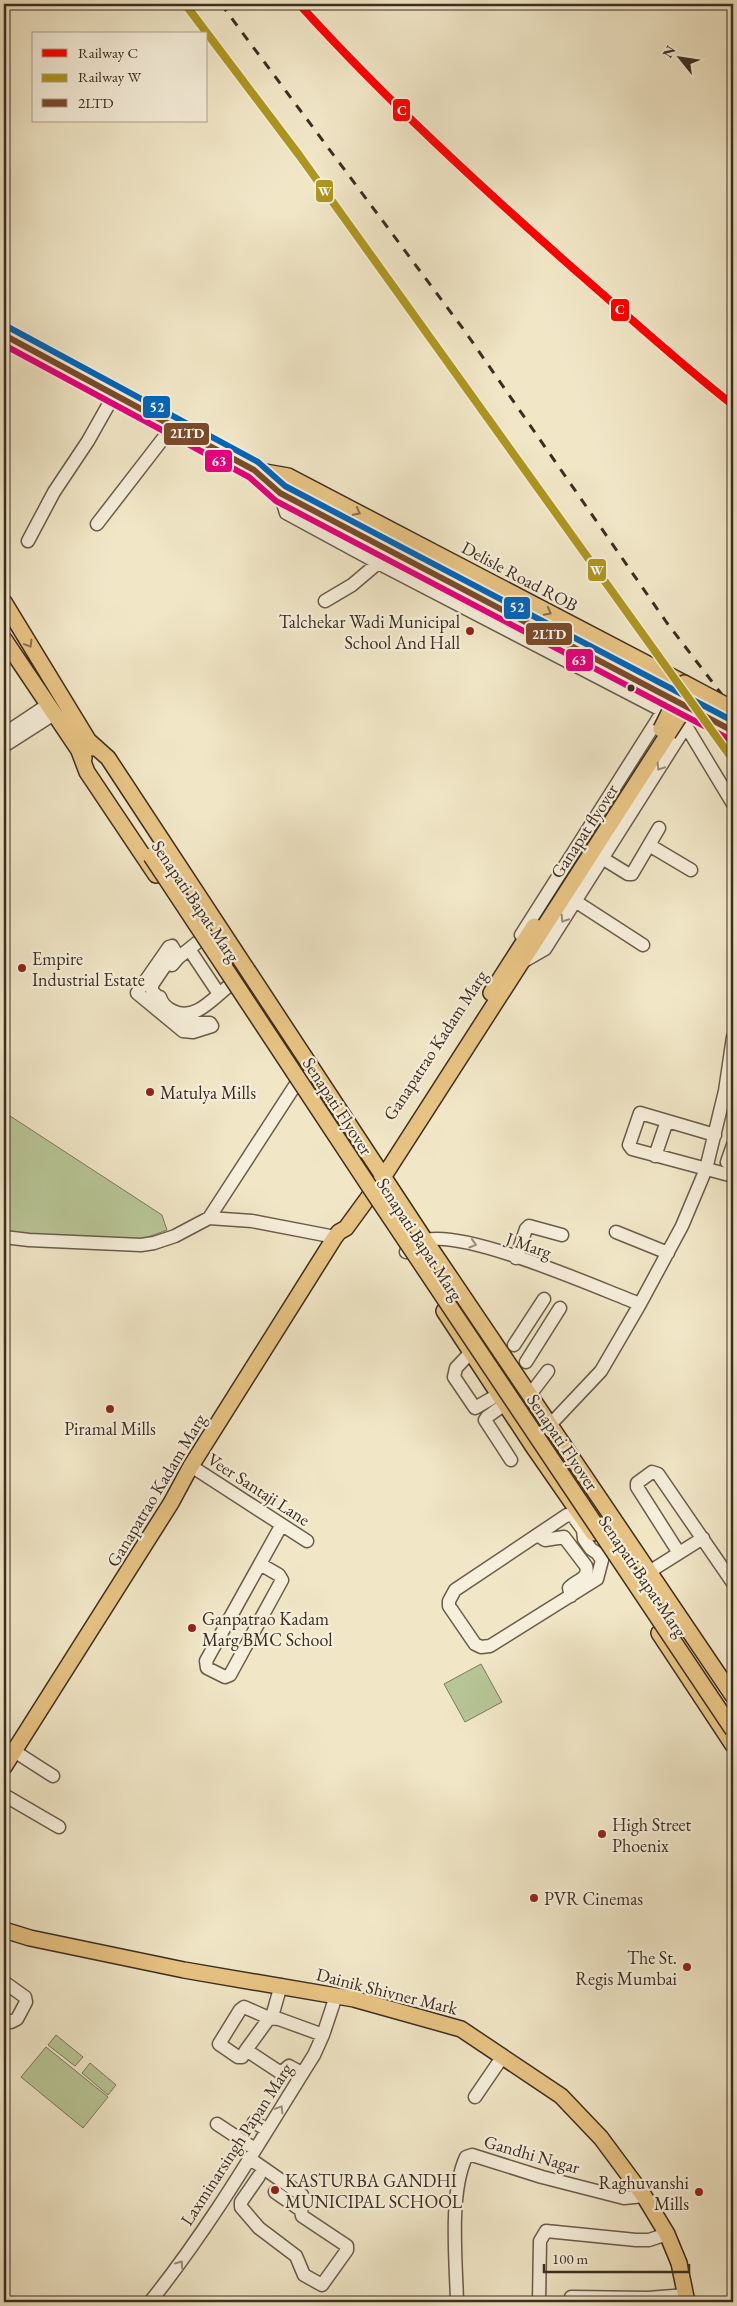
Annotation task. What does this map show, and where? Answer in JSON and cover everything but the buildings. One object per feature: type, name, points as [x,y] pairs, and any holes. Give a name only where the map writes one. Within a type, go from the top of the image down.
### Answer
[{"type":"main road","points":[[4,335],[254,470],[280,493],[305,507],[733,731]]},
{"type":"main road","name":"Delisle Road ROB","points":[[254,470],[288,476],[733,709]]},
{"type":"main road","points":[[280,493],[288,476]]},
{"type":"main road","points":[[4,602],[84,746]]},
{"type":"main road","points":[[4,639],[52,709],[84,746]]},
{"type":"main road","name":"Ganapat flyover","points":[[520,956],[665,732],[690,686]]},
{"type":"main road","name":"Senapati Flyover","points":[[84,746],[94,770],[155,854],[400,1222],[733,1714]]},
{"type":"main road","name":"Senapati Bapat Marg","points":[[84,746],[87,772],[194,945],[224,989],[296,1084],[471,1352],[498,1399],[532,1445],[592,1541],[631,1590],[733,1745]]},
{"type":"main road","name":"Senapati Bapat Marg","points":[[84,746],[108,758],[313,1072],[381,1171],[424,1240],[733,1696]]},
{"type":"main road","name":"Senapati Flyover","points":[[155,854],[368,1186],[733,1730]]},
{"type":"main road","name":"Ganapatrao Kadam Marg","points":[[4,1767],[171,1503],[192,1466],[337,1234],[346,1228],[367,1190],[432,1094],[520,956]]},
{"type":"main road","points":[[631,1590],[638,1593],[645,1589],[652,1581],[651,1574]]},
{"type":"main road","name":"Dainik Shivner Mark","points":[[4,1930],[30,1938],[184,1970],[281,1985],[364,2001],[461,2029],[561,2096],[601,2138],[644,2196],[667,2234],[679,2263],[687,2299]]},
{"type":"street","points":[[28,541],[54,492],[92,434],[114,395]]},
{"type":"street","points":[[97,524],[172,427]]},
{"type":"street","points":[[280,493],[286,513],[663,711],[686,726],[733,804]]},
{"type":"street","points":[[325,601],[352,585],[378,563]]},
{"type":"street","points":[[4,734],[27,724],[52,709]]},
{"type":"street","points":[[663,711],[522,932],[520,956],[545,949],[686,726]]},
{"type":"street","points":[[4,746],[27,724]]},
{"type":"street","points":[[602,858],[630,874],[659,828]]},
{"type":"street","points":[[649,845],[690,870]]},
{"type":"street","points":[[575,901],[642,945]]},
{"type":"street","points":[[161,1000],[159,992],[165,974],[178,958],[194,945]]},
{"type":"street","points":[[172,946],[175,951],[151,989],[167,1008],[179,1014],[192,1023],[210,1023],[212,1026],[192,1032],[183,1031],[137,993],[169,947],[172,946]]},
{"type":"street","points":[[179,1014],[192,1013],[224,989]]},
{"type":"street","points":[[532,1445],[601,1371],[669,1251],[706,1169],[715,1135],[733,1038]]},
{"type":"street","points":[[4,1237],[29,1240],[141,1245],[175,1236],[209,1218],[296,1084],[313,1072]]},
{"type":"street","points":[[715,1135],[642,1113],[638,1115],[630,1147],[655,1156],[733,1176]]},
{"type":"street","points":[[655,1156],[666,1121]]},
{"type":"street","points":[[733,1145],[727,1162],[733,1166]]},
{"type":"street","points":[[209,1218],[252,1221],[337,1234]]},
{"type":"street","points":[[516,1258],[526,1229],[529,1226],[562,1235]]},
{"type":"street","points":[[616,1232],[669,1251]]},
{"type":"street","points":[[406,1252],[424,1240]]},
{"type":"street","name":"J Marg","points":[[424,1240],[460,1240],[516,1258],[640,1304]]},
{"type":"street","points":[[514,1345],[544,1298]]},
{"type":"street","points":[[526,1362],[560,1308]]},
{"type":"street","points":[[471,1352],[456,1368],[454,1378],[476,1408],[498,1399]]},
{"type":"street","points":[[529,1396],[548,1371]]},
{"type":"street","points":[[498,1399],[486,1420],[511,1460]]},
{"type":"street","name":"Veer Santaji Lane","points":[[192,1466],[281,1526],[307,1541]]},
{"type":"street","points":[[679,1553],[637,1488],[637,1483],[652,1472],[658,1474],[733,1583]]},
{"type":"street","points":[[571,1514],[592,1541],[602,1560],[599,1575],[593,1583],[490,1646],[481,1647],[474,1644],[449,1606],[449,1601],[455,1590],[571,1514]]},
{"type":"street","points":[[592,1541],[613,1519]]},
{"type":"street","points":[[260,1564],[279,1575],[282,1580],[230,1675],[225,1677],[207,1668],[206,1661],[281,1526]]},
{"type":"street","points":[[537,1535],[546,1540],[564,1537],[588,1569],[585,1577],[569,1588],[571,1596]]},
{"type":"street","points":[[651,1574],[703,1538]]},
{"type":"street","points":[[14,1751],[54,1776]]},
{"type":"street","points":[[4,1795],[59,1827]]},
{"type":"street","points":[[4,1982],[25,1998],[26,2002],[17,2019],[11,2022],[4,2019]]},
{"type":"street","points":[[281,1985],[273,2013],[268,2018],[242,2057],[238,2057],[219,2044],[240,2010],[247,2008],[268,2018],[279,2019],[323,2035]]},
{"type":"street","name":"Laxminarsingh Papan Marg","points":[[150,2302],[234,2193],[252,2165],[266,2130],[302,2073],[323,2035],[336,1996]]},
{"type":"street","points":[[246,2050],[281,2073],[290,2066],[302,2073]]},
{"type":"street","points":[[475,2097],[503,2056]]},
{"type":"street","points":[[254,2122],[266,2130]]},
{"type":"street","points":[[218,2124],[252,2165],[302,2195],[305,2201],[301,2210],[302,2216],[348,2247],[320,2286],[301,2272],[296,2256],[259,2228],[241,2208],[252,2165]]},
{"type":"street","name":"Gandhi Nagar","points":[[457,2302],[456,2208],[460,2171],[466,2156],[472,2155],[542,2177],[624,2198],[644,2196]]},
{"type":"street","points":[[275,2192],[301,2210]]},
{"type":"street","points":[[539,2302],[540,2241],[546,2231],[636,2240],[649,2240],[667,2234]]},
{"type":"street","points":[[571,2297],[687,2299]]},
{"type":"green space","points":[[4,1112],[162,1215],[167,1230],[140,1240],[85,1242],[4,1231]]},
{"type":"green space","points":[[481,1664],[502,1702],[465,1722],[444,1684]]},
{"type":"green space","points":[[56,2035],[83,2057],[75,2066],[48,2045]]},
{"type":"green space","points":[[46,2047],[108,2097],[83,2128],[21,2077]]},
{"type":"green space","points":[[90,2063],[116,2085],[108,2095],[82,2073]]},
{"type":"railway","points":[[221,4],[464,330],[667,623],[733,709]]},
{"type":"rail line","name":"W","points":[[185,4],[206,32]]},
{"type":"rail line","name":"C","points":[[299,4],[365,74],[468,174],[692,372],[733,405]]},
{"type":"rail line","name":"W","points":[[208,34],[299,155],[733,760]]},
{"type":"transit line","name":"52","points":[[8,327],[258,462],[285,486],[733,721]]},
{"type":"transit line","name":"2LTD","points":[[4,335],[254,470],[280,493],[733,731]]},
{"type":"transit line","name":"63","points":[[4,345],[249,477],[276,501],[729,739]]},
{"type":"place","name":"Talchekar Wadi Municipal School And Hall","points":[[470,631]]},
{"type":"place","name":"Empire Industrial Estate","points":[[22,968]]},
{"type":"place","name":"Matulya Mills","points":[[150,1092]]},
{"type":"place","name":"Piramal Mills","points":[[110,1409]]},
{"type":"place","name":"Ganpatrao Kadam Marg BMC School","points":[[192,1628]]},
{"type":"place","name":"High Street Phoenix","points":[[602,1834]]},
{"type":"place","name":"PVR Cinemas","points":[[534,1898]]},
{"type":"place","name":"The St. Regis Mumbai","points":[[687,1967]]},
{"type":"place","name":"KASTURBA GANDHI MUNICIPAL SCHOOL","points":[[275,2190]]},
{"type":"place","name":"Raghuvanshi Mills","points":[[699,2192]]}]
